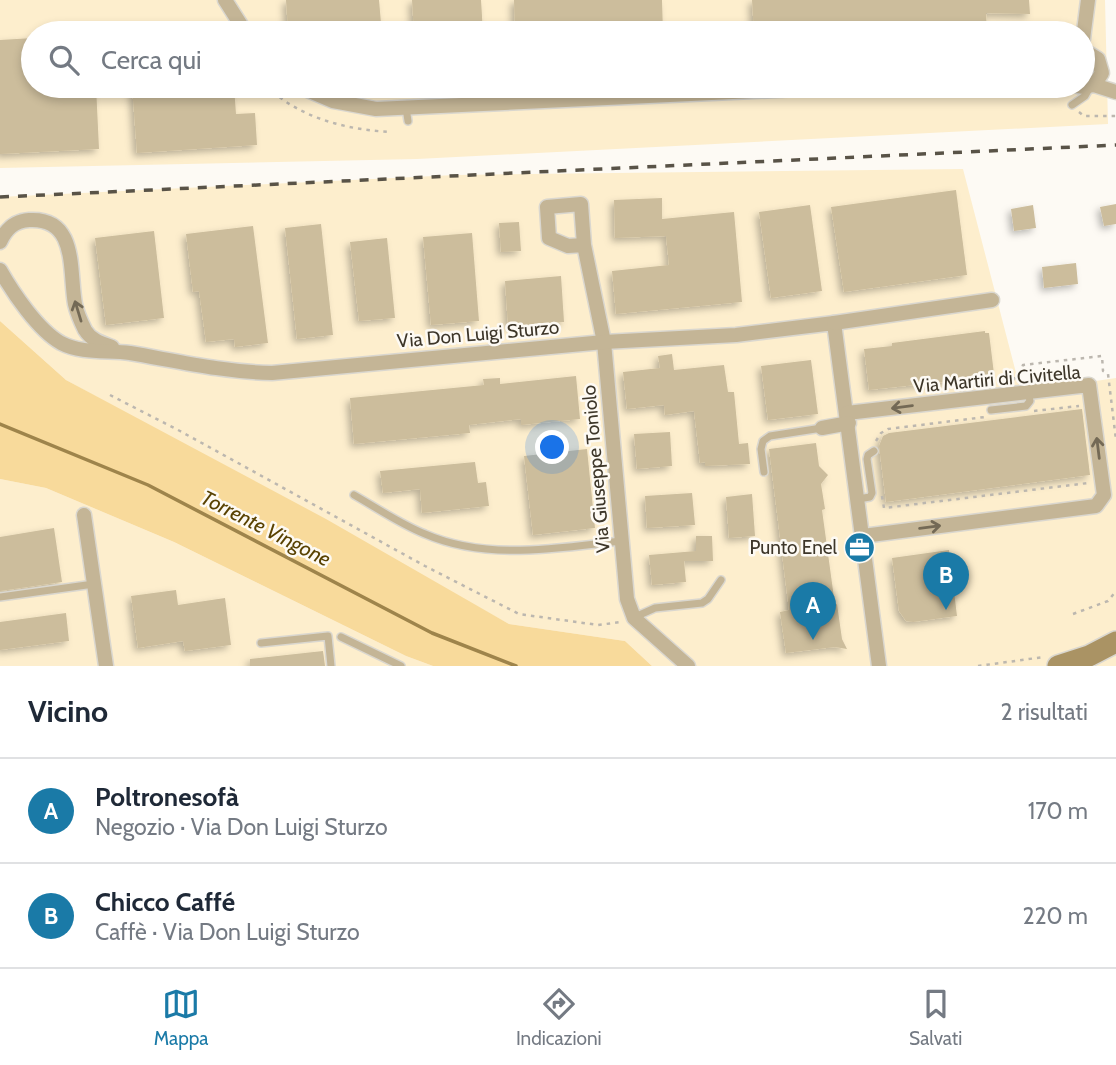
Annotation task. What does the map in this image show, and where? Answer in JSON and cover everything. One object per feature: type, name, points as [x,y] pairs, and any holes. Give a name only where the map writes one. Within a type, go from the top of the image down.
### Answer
[{"type":"main road","points":[[1058,666],[1089,656],[1116,642]]},
{"type":"street","points":[[225,0],[238,21]]},
{"type":"street","points":[[1085,21],[1088,0]]},
{"type":"street","points":[[1095,82],[1116,80]]},
{"type":"street","points":[[1095,84],[1116,92]]},
{"type":"street","points":[[326,98],[407,114],[706,98]]},
{"type":"street","name":"Via Don Luigi Sturzo","points":[[0,242],[9,227],[23,220],[52,224],[64,236],[70,252],[75,306],[87,333],[96,341],[126,353]]},
{"type":"street","name":"Via Giuseppe Toniolo","points":[[584,245],[604,342],[627,599],[634,618]]},
{"type":"street","name":"Via Don Luigi Sturzo","points":[[0,270],[35,320],[61,343],[83,350],[126,353],[240,372],[272,373],[604,342],[736,335],[992,300]]},
{"type":"street","points":[[834,323],[879,666]]},
{"type":"street","name":"Via Martiri di Civitella","points":[[822,428],[848,418],[1089,385],[1104,495],[1096,506],[863,536]]},
{"type":"street","points":[[84,515],[106,666]]},
{"type":"street","points":[[634,618],[688,666]]},
{"type":"lane","points":[[1072,105],[1082,98]]},
{"type":"lane","points":[[992,413],[1026,406],[1030,401],[1028,392]]},
{"type":"lane","points":[[764,472],[761,449],[763,440],[770,436],[822,428]]},
{"type":"lane","points":[[858,499],[870,497],[872,493],[867,459],[868,454],[875,449]]},
{"type":"lane","points":[[354,495],[425,534],[467,547],[513,551],[622,541]]},
{"type":"lane","points":[[634,618],[655,608],[702,603],[721,580]]},
{"type":"lane","points":[[0,597],[94,584]]},
{"type":"lane","points":[[261,643],[328,636],[331,666]]},
{"type":"lane","points":[[341,637],[401,666]]},
{"type":"path","points":[[284,98],[319,118],[365,131],[391,132]]},
{"type":"path","points":[[1072,105],[1084,117],[1116,116]]},
{"type":"path","points":[[1008,383],[1020,373],[1023,365],[1102,356],[1103,371],[1108,374],[1116,440]]},
{"type":"path","points":[[110,396],[180,430],[425,566],[519,614],[598,625],[634,618]]},
{"type":"path","points":[[1033,411],[1086,405]]},
{"type":"path","points":[[875,449],[881,433],[888,429],[992,413]]},
{"type":"path","points":[[882,496],[884,508],[1096,482]]},
{"type":"path","points":[[1073,614],[1108,601],[1116,591]]},
{"type":"shaded area","points":[[0,0],[1105,0],[1108,124],[417,159],[0,168]]},
{"type":"shaded area","points":[[963,169],[1021,392],[1116,378],[1116,666],[652,666],[625,641],[509,624],[66,380],[0,321],[0,197],[455,175]]},
{"type":"shaded area","points":[[0,321],[66,380],[326,519],[509,624],[625,641],[652,666],[433,666],[406,656],[174,542],[46,488],[0,479]]},
{"type":"shaded area","points":[[0,479],[46,488],[174,542],[406,656],[433,666],[0,666]]},
{"type":"building","points":[[286,0],[379,0],[381,21],[287,21]]},
{"type":"building","points":[[412,0],[481,0],[482,21],[413,21]]},
{"type":"building","points":[[514,0],[662,0],[663,21],[515,21]]},
{"type":"building","points":[[752,0],[1029,0],[1030,14],[986,13],[986,21],[753,21]]},
{"type":"building","points":[[21,39],[21,98],[97,98],[99,149],[0,154],[0,40]]},
{"type":"building","points":[[133,98],[235,98],[236,114],[255,113],[257,145],[137,153]]},
{"type":"building","points":[[956,190],[967,275],[844,292],[831,207]]},
{"type":"building","points":[[662,198],[662,219],[734,212],[742,302],[616,314],[612,271],[669,265],[666,236],[615,238],[614,200]]},
{"type":"building","points":[[1116,204],[1116,224],[1104,226],[1100,207]]},
{"type":"building","points":[[810,205],[822,291],[771,298],[759,212]]},
{"type":"building","points":[[1033,205],[1036,228],[1014,231],[1011,209]]},
{"type":"building","points":[[519,222],[521,251],[501,252],[499,223]]},
{"type":"building","points":[[321,224],[333,335],[297,339],[285,228]]},
{"type":"building","points":[[253,226],[268,343],[235,347],[234,339],[206,342],[199,291],[193,292],[186,234]]},
{"type":"building","points":[[154,231],[164,318],[106,325],[95,238]]},
{"type":"building","points":[[472,233],[479,321],[431,325],[423,237]]},
{"type":"building","points":[[387,238],[395,318],[359,321],[350,242]]},
{"type":"building","points":[[1076,263],[1078,284],[1044,288],[1042,267]]},
{"type":"building","points":[[561,276],[564,322],[508,326],[505,281]]},
{"type":"building","points":[[985,331],[989,333],[994,374],[989,374],[990,377],[869,390],[864,349]]},
{"type":"building","points":[[672,354],[674,370],[724,365],[728,392],[734,392],[739,444],[748,443],[750,464],[705,466],[705,462],[700,463],[694,411],[665,415],[664,405],[627,409],[623,372],[660,368],[658,356]]},
{"type":"building","points":[[811,360],[818,414],[768,420],[761,366]]},
{"type":"building","points":[[576,376],[580,419],[521,425],[521,419],[469,425],[470,433],[354,444],[350,398],[484,385],[483,379],[500,378],[500,384]]},
{"type":"building","points":[[1082,409],[1090,475],[886,502],[879,446],[883,436],[889,433]]},
{"type":"building","points":[[670,432],[672,466],[637,469],[634,434]]},
{"type":"building","points":[[816,443],[819,466],[828,475],[821,484],[825,509],[822,510],[835,605],[837,604],[842,639],[847,649],[835,647],[786,653],[780,612],[789,610],[769,449]]},
{"type":"building","points":[[587,449],[595,528],[533,535],[524,456]]},
{"type":"building","points":[[475,462],[478,483],[486,482],[489,506],[422,513],[420,489],[383,493],[380,471]]},
{"type":"building","points":[[692,493],[695,525],[647,528],[645,496]]},
{"type":"building","points":[[752,494],[755,536],[729,538],[726,497]]},
{"type":"building","points":[[54,528],[62,582],[0,591],[0,537]]},
{"type":"building","points":[[696,536],[712,536],[713,561],[684,561],[686,582],[652,585],[649,555],[696,551]]},
{"type":"building","points":[[949,550],[957,616],[906,621],[899,611],[892,558]]},
{"type":"building","points":[[176,590],[178,605],[225,598],[231,645],[185,651],[183,641],[138,648],[131,596]]},
{"type":"building","points":[[66,613],[69,641],[0,650],[0,622]]},
{"type":"building","points":[[323,651],[325,666],[250,666],[250,659]]},
{"type":"waterway","name":"Torrente Vingone","points":[[0,424],[148,485],[432,633],[516,666]]},
{"type":"railway","points":[[0,197],[1116,145]]},
{"type":"place","name":"Punto Enel","points":[[860,547]]},
{"type":"place","name":"Chicco Caffé","points":[[946,610]]},
{"type":"place","name":"Poltronesofà","points":[[813,640]]}]
